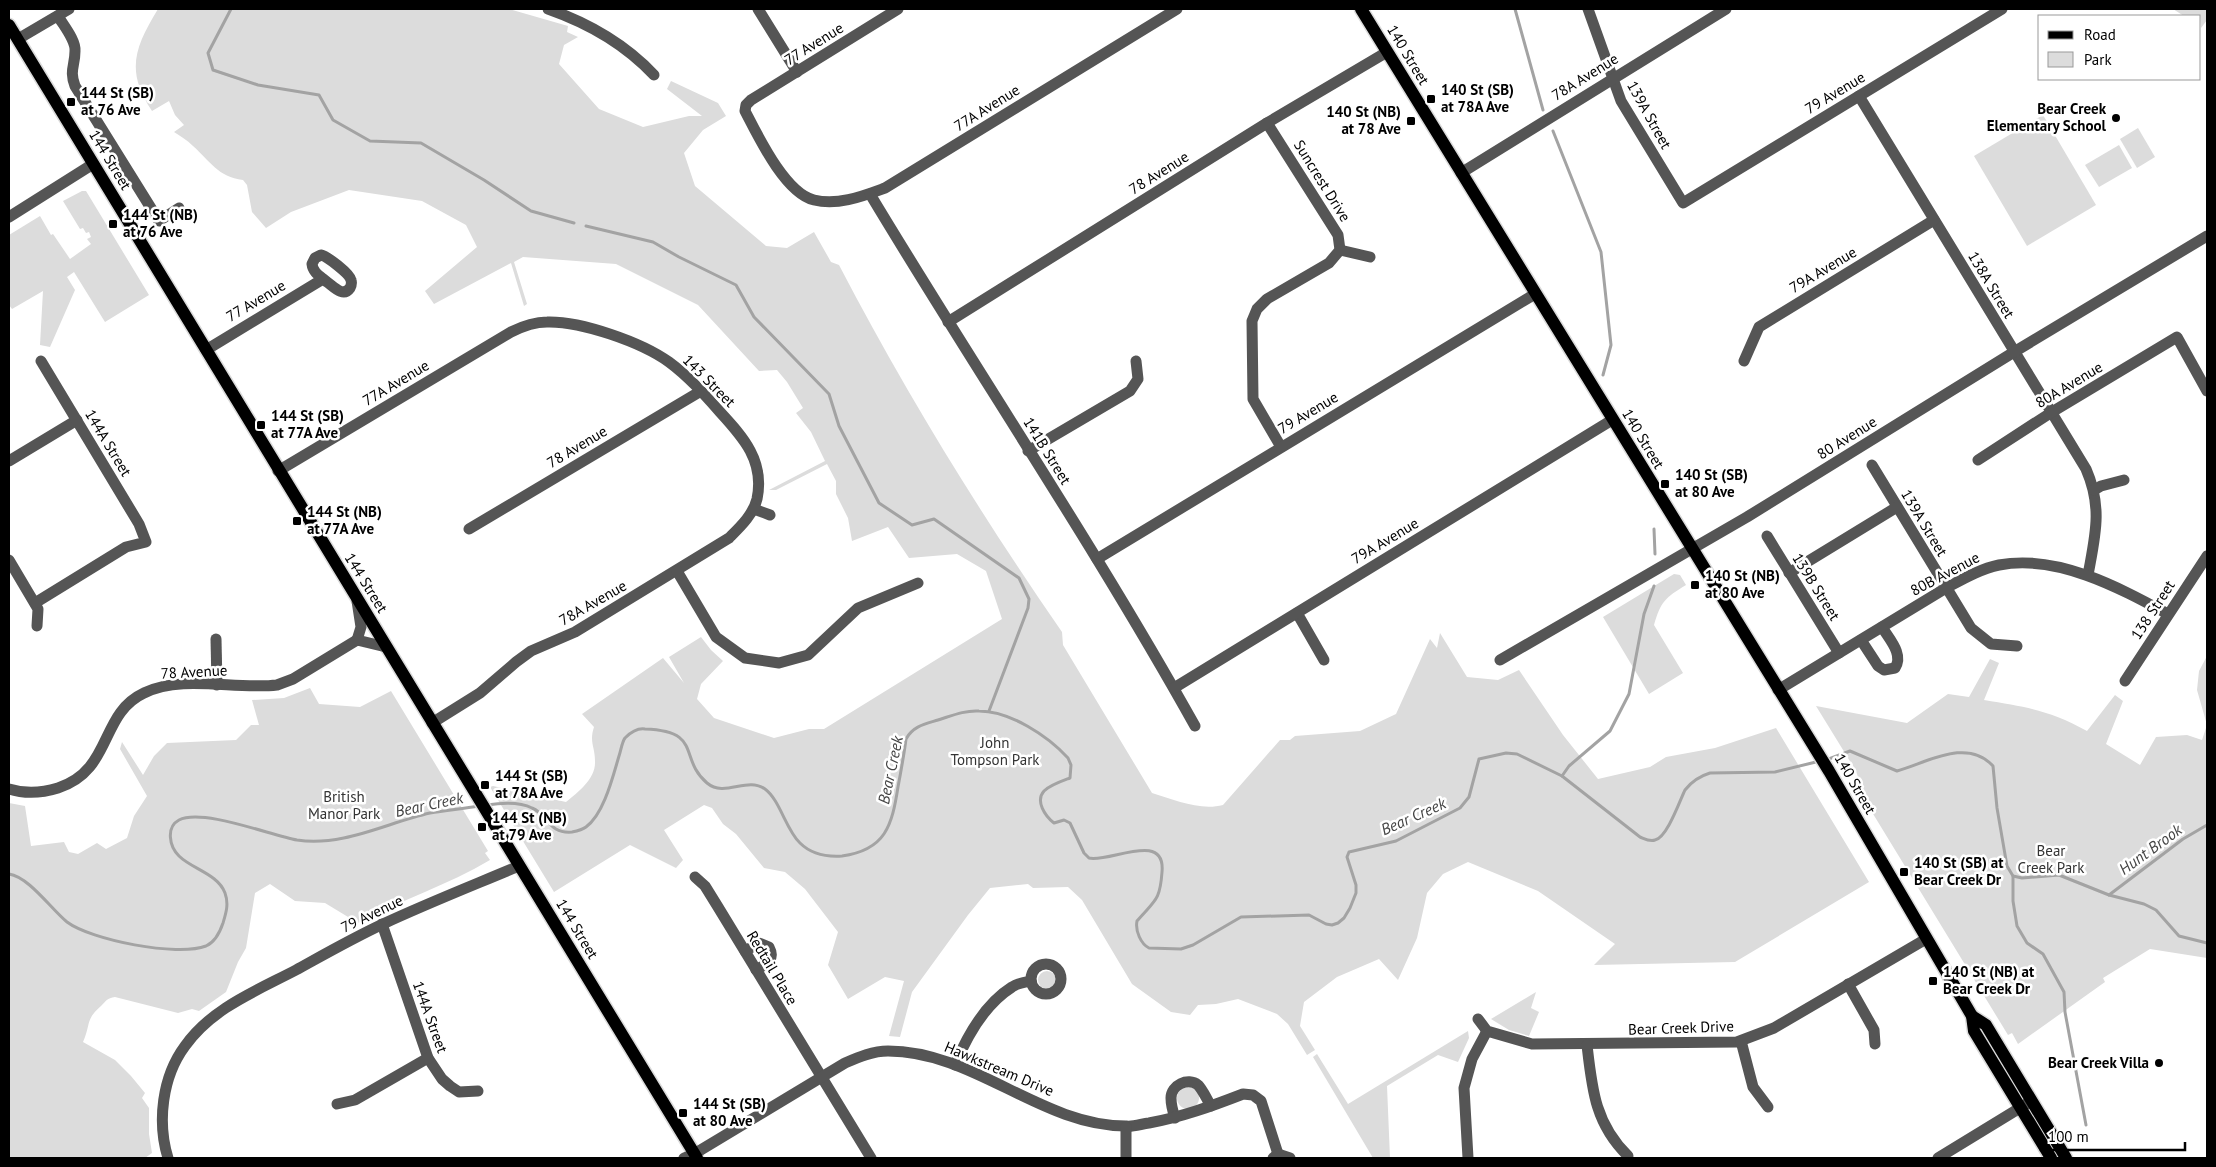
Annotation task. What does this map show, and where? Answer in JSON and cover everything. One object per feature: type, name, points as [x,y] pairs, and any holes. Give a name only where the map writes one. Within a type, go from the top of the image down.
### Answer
[{"type":"main road","name":"140 Street","points":[[1360,9],[1829,771],[1972,1016],[1974,1031],[2051,1158]]},
{"type":"main road","name":"144 Street","points":[[9,25],[519,866],[691,1157]]},
{"type":"main road","name":"140 Street","points":[[1972,1016],[1986,1025],[2066,1158]]},
{"type":"street","points":[[18,39],[69,9]]},
{"type":"street","points":[[548,9],[591,26],[636,58],[654,75]]},
{"type":"street","points":[[758,9],[797,72]]},
{"type":"street","name":"77 Avenue","points":[[804,195],[778,169],[745,111],[746,105],[751,100],[898,9]]},
{"type":"street","name":"77A Avenue","points":[[804,195],[813,200],[844,201],[885,188],[1177,9]]},
{"type":"street","name":"139A Street","points":[[1588,9],[1621,101],[1683,203]]},
{"type":"street","name":"78A Avenue","points":[[1461,173],[1726,9]]},
{"type":"street","name":"79 Avenue","points":[[1683,203],[2002,9]]},
{"type":"street","points":[[58,16],[74,43],[75,51],[71,75],[75,86],[158,221],[179,208]]},
{"type":"street","name":"78 Avenue","points":[[948,322],[1267,123],[1387,52]]},
{"type":"street","name":"138A Street","points":[[1859,96],[2081,459],[2094,490],[2097,515],[2097,531],[2088,575]]},
{"type":"street","name":"Suncrest Drive","points":[[1267,123],[1338,235],[1340,250]]},
{"type":"street","points":[[9,217],[93,164]]},
{"type":"street","name":"141B Street","points":[[870,194],[1028,451],[1097,559],[1195,726]]},
{"type":"street","name":"79A Avenue","points":[[1744,361],[1760,327],[1934,220]]},
{"type":"street","name":"80 Avenue","points":[[1500,660],[1747,517],[2014,352],[2207,236]]},
{"type":"street","points":[[1281,447],[1253,399],[1252,321],[1257,309],[1267,299],[1329,263],[1340,250],[1370,257]]},
{"type":"street","name":"77 Avenue","points":[[206,350],[323,278]]},
{"type":"street","name":"79 Avenue","points":[[1097,559],[1535,294]]},
{"type":"street","name":"143 Street","points":[[532,324],[560,322],[603,333],[637,344],[668,362],[701,391],[749,447],[756,467],[757,497]]},
{"type":"street","name":"77A Avenue","points":[[278,471],[511,332],[532,324]]},
{"type":"street","name":"80A Avenue","points":[[1978,460],[2052,412],[2177,338],[2207,391]]},
{"type":"street","name":"144A Street","points":[[35,603],[126,547],[146,542],[139,524],[41,361]]},
{"type":"street","points":[[1028,451],[1130,391],[1138,379],[1136,361]]},
{"type":"street","name":"78 Avenue","points":[[469,529],[701,391]]},
{"type":"street","points":[[9,461],[77,420]]},
{"type":"street","name":"79A Avenue","points":[[1174,688],[1612,420]]},
{"type":"street","name":"139A Street","points":[[1872,465],[1971,628],[1991,644],[2017,646]]},
{"type":"street","points":[[2094,490],[2101,486],[2124,480]]},
{"type":"street","name":"78A Avenue","points":[[432,723],[480,693],[530,651],[575,632],[729,538],[754,509],[757,497]]},
{"type":"street","points":[[1789,573],[1897,507]]},
{"type":"street","points":[[754,509],[770,514]]},
{"type":"street","name":"139B Street","points":[[1766,536],[1839,653]]},
{"type":"street","name":"138 Street","points":[[2125,681],[2207,556]]},
{"type":"street","points":[[9,560],[38,609],[37,626]]},
{"type":"street","name":"80B Avenue","points":[[1778,690],[1946,588],[1984,569],[2009,564],[2038,564],[2088,575],[2168,614]]},
{"type":"street","points":[[677,571],[716,637],[745,658],[779,663],[808,655],[858,608],[918,584]]},
{"type":"street","points":[[356,598],[361,627],[357,640],[386,647]]},
{"type":"street","points":[[1297,612],[1324,660]]},
{"type":"street","points":[[1861,640],[1878,666],[1884,670],[1895,668],[1899,662],[1898,654],[1882,627]]},
{"type":"street","points":[[216,639],[217,685]]},
{"type":"street","name":"78 Avenue","points":[[9,789],[38,792],[64,786],[76,779],[94,763],[105,744],[113,722],[120,712],[143,693],[172,685],[272,685],[285,682],[357,640]]},
{"type":"street","name":"79 Avenue","points":[[168,1158],[162,1129],[163,1102],[183,1048],[209,1019],[243,998],[382,924],[519,866]]},
{"type":"street","name":"Redtail Place","points":[[694,877],[705,886],[871,1158]]},
{"type":"street","name":"144A Street","points":[[382,924],[428,1058],[442,1079],[450,1086],[460,1092],[478,1092]]},
{"type":"street","name":"Bear Creek Drive","points":[[1487,1031],[1532,1044],[1586,1045],[1741,1041],[1774,1028],[1926,939]]},
{"type":"street","points":[[745,951],[759,943],[770,947],[772,954],[770,961],[756,970]]},
{"type":"street","points":[[955,1065],[964,1043],[986,1010],[1013,986],[1031,981]]},
{"type":"street","points":[[1848,984],[1874,1030],[1875,1044]]},
{"type":"street","points":[[1468,1158],[1464,1088],[1472,1060],[1487,1031],[1478,1019]]},
{"type":"street","points":[[1741,1041],[1753,1087],[1768,1107]]},
{"type":"street","points":[[1586,1045],[1597,1108],[1612,1141],[1628,1156]]},
{"type":"street","name":"Hawkstream Drive","points":[[691,1157],[845,1063],[862,1056],[888,1051],[927,1055],[955,1065],[1074,1117],[1126,1126],[1174,1118],[1243,1094],[1253,1095],[1261,1101],[1276,1156]]},
{"type":"street","points":[[337,1104],[355,1100],[428,1058]]},
{"type":"street","points":[[1174,1118],[1170,1099],[1174,1088],[1183,1082],[1194,1083],[1199,1086],[1211,1106]]},
{"type":"street","points":[[1938,1158],[2032,1100]]},
{"type":"street","points":[[1126,1126],[1126,1158]]},
{"type":"street","points":[[1276,1156],[1290,1158]]},
{"type":"green space","name":"John Tompson Park","points":[[158,9],[509,9],[568,26],[567,32],[578,37],[564,45],[559,64],[599,109],[643,127],[689,116],[702,116],[667,89],[671,81],[718,103],[726,116],[703,130],[684,153],[695,186],[766,246],[787,248],[814,232],[831,262],[839,265],[917,406],[973,498],[1062,632],[1063,645],[1152,793],[1196,806],[1223,805],[1280,740],[1290,740],[1295,736],[1360,731],[1396,714],[1430,639],[1437,648],[1440,633],[1467,677],[1498,680],[1519,670],[1563,735],[1598,779],[1650,767],[1666,757],[1715,748],[1776,728],[1869,882],[1735,962],[1594,965],[1615,944],[1538,891],[1468,862],[1443,874],[1427,893],[1417,938],[1398,980],[1379,959],[1337,977],[1304,1002],[1300,1026],[1315,1050],[1307,1055],[1288,1024],[1277,1014],[1238,999],[1216,1004],[1198,1005],[1190,1015],[1171,1012],[1132,984],[1082,900],[1068,887],[1033,888],[1028,884],[990,888],[912,992],[900,1037],[889,1036],[904,981],[885,977],[848,999],[828,965],[838,932],[805,889],[785,872],[764,868],[736,834],[723,824],[712,808],[704,805],[664,830],[683,860],[676,868],[630,845],[554,892],[490,787],[493,786],[566,802],[585,784],[595,768],[592,737],[594,727],[582,714],[663,658],[684,683],[669,657],[701,637],[723,661],[701,684],[697,699],[714,718],[774,738],[809,729],[824,729],[1002,619],[986,571],[957,554],[909,558],[888,527],[852,541],[848,518],[836,494],[836,481],[827,464],[776,490],[769,490],[825,461],[811,432],[796,413],[803,408],[787,382],[777,370],[759,371],[698,305],[616,264],[523,257],[514,262],[527,304],[524,306],[511,263],[434,304],[425,291],[477,247],[466,225],[422,201],[349,190],[291,212],[266,228],[252,212],[247,185],[243,180],[227,176],[221,172],[191,144],[174,132],[184,125],[175,115],[169,101],[152,111],[144,97],[138,84],[136,59],[144,35]]},
{"type":"green space","points":[[2173,9],[2207,9],[2207,20],[2201,28],[2201,15],[2182,15]]},
{"type":"green space","points":[[2043,115],[2096,205],[2027,246],[1974,156]]},
{"type":"green space","points":[[2138,128],[2155,157],[2137,168],[2120,139]]},
{"type":"green space","points":[[2119,145],[2132,168],[2099,187],[2085,165]]},
{"type":"green space","points":[[82,191],[86,191],[149,295],[105,322],[74,272],[67,277],[75,290],[50,347],[40,345],[43,291],[12,309],[9,305],[9,235],[40,216],[51,235],[53,234],[70,259],[91,244],[87,239],[91,237],[89,232],[86,233],[83,228],[80,229],[63,201]]},
{"type":"green space","points":[[1674,574],[1680,575],[1686,585],[1673,593],[1665,601],[1659,610],[1654,625],[1683,673],[1649,694],[1603,617]]},
{"type":"green space","points":[[2207,656],[2207,725],[2197,690],[2199,671]]},
{"type":"green space","name":"Bear Creek Park","points":[[1990,659],[1999,663],[1984,700],[2037,710],[2061,718],[2087,731],[2115,695],[2123,701],[2106,744],[2140,765],[2156,737],[2187,735],[2202,740],[2207,725],[2207,958],[2150,949],[2103,978],[2105,982],[2018,1044],[2012,1033],[2008,1035],[1867,804],[1856,771],[1816,706],[1907,723],[1948,694],[1969,697]]},
{"type":"green space","name":"British Manor Park","points":[[310,688],[319,704],[360,707],[391,691],[488,851],[485,853],[490,860],[458,877],[358,923],[325,903],[295,901],[270,884],[255,893],[246,948],[226,992],[199,1011],[192,1009],[178,1013],[112,997],[90,1019],[83,1042],[115,1060],[145,1093],[142,1098],[149,1108],[149,1134],[152,1153],[145,1158],[9,1158],[9,803],[25,806],[31,846],[64,842],[69,852],[78,854],[97,843],[106,849],[127,838],[134,816],[147,796],[120,749],[122,742],[143,775],[154,756],[167,743],[236,740],[251,725],[259,725],[252,700],[284,698]]},
{"type":"green space","points":[[1047,971],[1053,974],[1056,980],[1053,986],[1047,989],[1041,986],[1038,980],[1041,974]]},
{"type":"green space","points":[[1536,992],[1531,1008],[1539,1012],[1529,1036],[1509,1030],[1491,1019]]},
{"type":"green space","points":[[1468,1031],[1469,1038],[1458,1062],[1438,1055],[1387,1086],[1390,1158],[1373,1158],[1313,1057],[1317,1054],[1348,1104]]},
{"type":"green space","points":[[1188,1087],[1198,1094],[1199,1098],[1192,1108],[1188,1109],[1178,1102],[1177,1098],[1184,1088]]},
{"type":"waterway","points":[[231,9],[208,53],[213,70],[258,85],[319,95],[333,120],[370,141],[421,143],[484,180],[531,211],[574,223]]},
{"type":"waterway","points":[[1515,9],[1543,110]]},
{"type":"waterway","points":[[1553,131],[1601,252],[1611,345],[1603,375]]},
{"type":"waterway","points":[[586,226],[653,242],[736,285],[754,317],[829,394],[839,426],[879,503],[912,525],[934,519],[1019,578],[1029,599],[1028,608],[989,711]]},
{"type":"waterway","points":[[1654,529],[1655,554]]},
{"type":"waterway","points":[[1562,776],[1569,766],[1610,731],[1629,694],[1644,614],[1654,586]]},
{"type":"waterway","name":"Bear Creek","points":[[487,805],[510,804],[527,806],[538,811],[558,830],[564,832],[581,830],[592,821],[603,804],[625,738],[640,729],[663,731],[675,735],[682,740],[687,747],[698,774],[707,783],[721,788],[751,785],[765,789],[775,800],[791,831],[804,847],[820,854],[842,856],[857,853],[868,848],[884,834],[896,801],[906,739],[912,731],[924,724],[963,712],[991,712],[1028,726],[1050,741],[1068,758],[1071,765],[1070,778],[1044,791],[1040,799],[1041,804],[1047,816],[1054,823],[1064,820],[1070,823],[1084,853],[1089,858],[1146,850],[1155,853],[1161,860],[1160,889],[1156,900],[1137,921],[1138,933],[1143,944],[1149,948],[1181,949],[1193,945],[1241,917],[1309,915],[1326,924],[1338,923],[1344,918],[1356,893],[1356,885],[1347,857],[1349,852],[1396,841],[1460,808],[1469,797],[1479,759],[1506,753],[1517,754],[1562,776],[1640,837],[1651,841],[1660,838],[1664,833],[1673,818],[1685,790],[1693,781],[1703,776],[1710,773],[1775,772],[1820,761]]},
{"type":"waterway","name":"Bear Creek","points":[[1826,760],[1850,751],[1897,771],[1933,758],[1959,753],[1971,753],[1983,758],[1993,766],[1997,808],[2007,866],[2013,876],[2022,878],[2059,875],[2109,895],[2144,904],[2156,910],[2179,936],[2207,943]]},
{"type":"waterway","name":"Bear Creek","points":[[9,874],[17,876],[32,887],[67,922],[79,929],[135,945],[156,948],[193,949],[206,946],[217,936],[224,919],[227,901],[222,886],[211,876],[184,861],[173,847],[170,837],[172,827],[179,820],[190,817],[203,817],[297,840],[314,841],[348,837],[430,813],[479,806]]},
{"type":"waterway","name":"Hunt Brook","points":[[2109,895],[2183,839],[2207,825]]},
{"type":"waterway","points":[[2013,876],[2013,901],[2017,926],[2027,943],[2043,954],[2064,992],[2065,1012],[2086,1125]]},
{"type":"place","name":"140 St (SB) at 78A Ave","points":[[1431,99]]},
{"type":"place","name":"144 St (SB) at 76 Ave","points":[[71,102]]},
{"type":"place","name":"Bear Creek Elementary School","points":[[2116,118]]},
{"type":"place","name":"140 St (NB) at 78 Ave","points":[[1411,121]]},
{"type":"place","name":"144 St (NB) at 76 Ave","points":[[113,224]]},
{"type":"place","name":"144 St (SB) at 77A Ave","points":[[261,425]]},
{"type":"place","name":"140 St (SB) at 80 Ave","points":[[1665,484]]},
{"type":"place","name":"144 St (NB) at 77A Ave","points":[[297,521]]},
{"type":"place","name":"140 St (NB) at 80 Ave","points":[[1695,585]]},
{"type":"place","name":"144 St (SB) at 78A Ave","points":[[485,785]]},
{"type":"place","name":"144 St (NB) at 79 Ave","points":[[482,827]]},
{"type":"place","name":"140 St (SB) at Bear Creek Dr","points":[[1904,872]]},
{"type":"place","name":"140 St (NB) at Bear Creek Dr","points":[[1933,981]]},
{"type":"place","name":"Bear Creek Villa","points":[[2159,1063]]},
{"type":"place","name":"144 St (SB) at 80 Ave","points":[[683,1113]]}]
